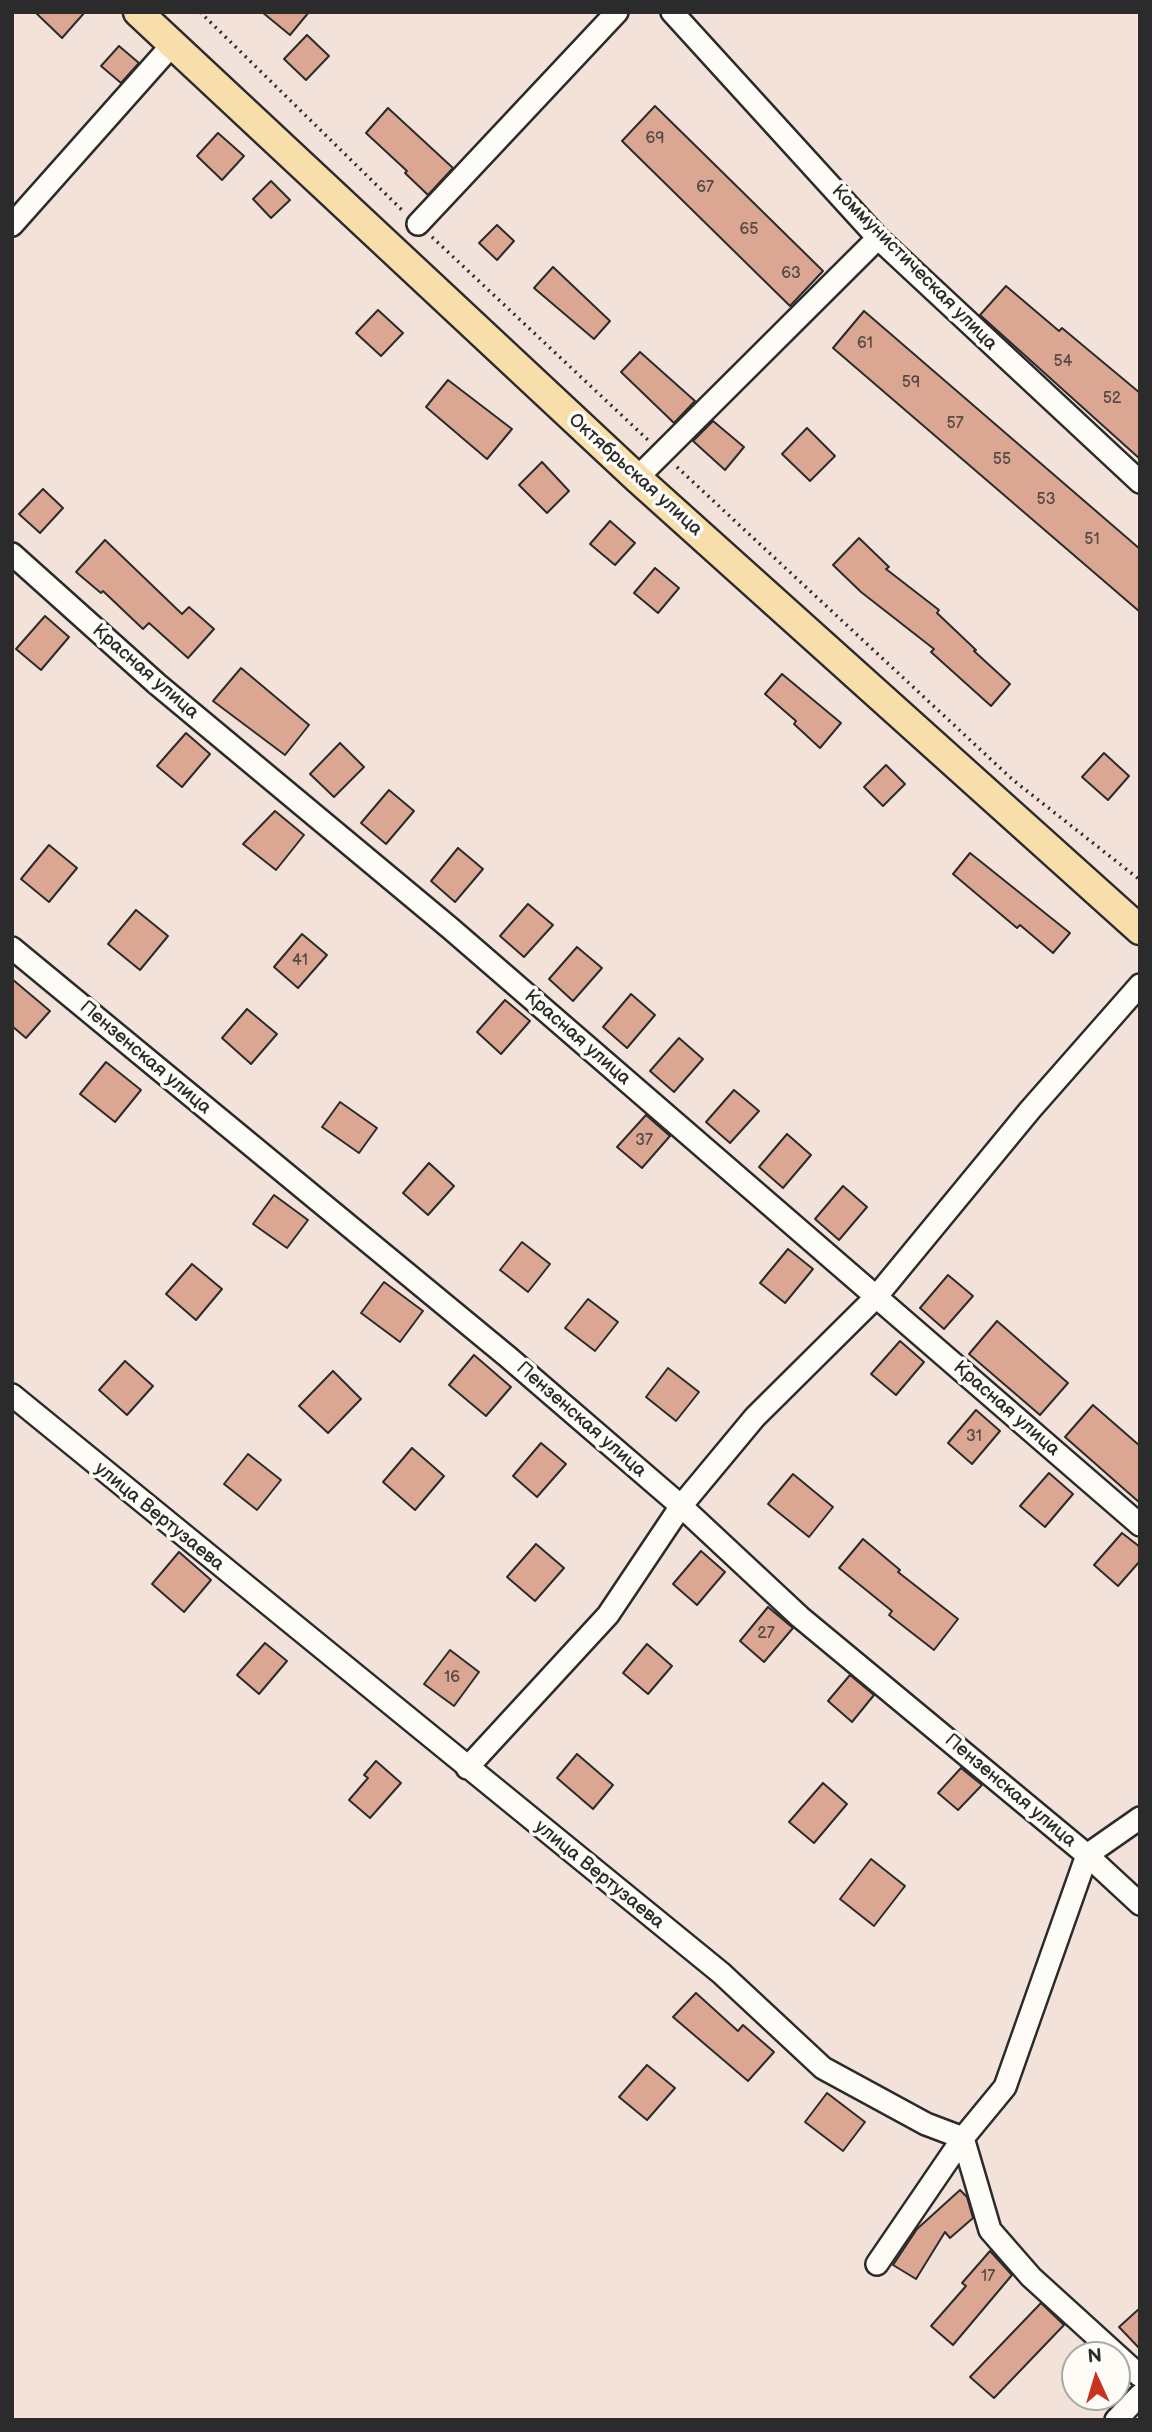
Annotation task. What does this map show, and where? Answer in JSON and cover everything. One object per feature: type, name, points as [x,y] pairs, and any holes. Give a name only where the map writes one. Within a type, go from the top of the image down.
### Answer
[{"type":"main road","name":"Октябрьская улица","points":[[138,12],[637,478],[1140,930]]},
{"type":"street","points":[[418,224],[617,12]]},
{"type":"street","name":"Коммунистическая улица","points":[[672,12],[878,238],[1140,482]]},
{"type":"street","points":[[12,225],[172,45]]},
{"type":"street","points":[[637,478],[878,238]]},
{"type":"street","name":"Красная улица","points":[[12,555],[157,684],[450,928],[1140,1525]]},
{"type":"street","name":"Пензенская улица","points":[[12,948],[508,1357],[681,1506],[800,1617],[1087,1855],[1140,1905]]},
{"type":"street","points":[[467,1768],[608,1615],[681,1506],[755,1417],[876,1297],[1030,1110],[1140,985]]},
{"type":"street","name":"улица Вертузаева","points":[[12,1395],[721,1973],[823,2068],[926,2124],[963,2138]]},
{"type":"street","points":[[877,2264],[963,2138],[1005,2087],[1087,1855],[1140,1818]]},
{"type":"street","points":[[963,2138],[990,2230],[1031,2277],[1140,2376]]},
{"type":"street","points":[[1116,2420],[1140,2395]]},
{"type":"building","points":[[35,12],[85,12],[62,38]]},
{"type":"building","points":[[262,12],[309,12],[290,35]]},
{"type":"building","points":[[307,35],[329,56],[306,80],[284,59]]},
{"type":"building","points":[[119,46],[139,63],[121,83],[101,66]]},
{"type":"building","points":[[655,106],[823,271],[790,306],[622,141]]},
{"type":"building","points":[[388,108],[453,168],[428,195],[405,173],[407,171],[366,133]]},
{"type":"building","points":[[218,133],[244,156],[222,180],[197,156]]},
{"type":"building","points":[[271,181],[290,200],[271,218],[253,199]]},
{"type":"building","points":[[497,225],[514,241],[497,260],[479,243]]},
{"type":"building","points":[[553,267],[610,321],[594,339],[534,288]]},
{"type":"building","points":[[1006,286],[1059,331],[1062,328],[1140,393],[1140,459],[980,315]]},
{"type":"building","points":[[378,310],[403,333],[381,356],[356,333]]},
{"type":"building","points":[[864,311],[1140,549],[1140,612],[833,348]]},
{"type":"building","points":[[640,352],[695,401],[674,423],[621,372]]},
{"type":"building","points":[[448,380],[512,429],[487,459],[426,407]]},
{"type":"building","points":[[713,421],[744,447],[725,470],[693,441]]},
{"type":"building","points":[[807,428],[835,456],[810,481],[782,454]]},
{"type":"building","points":[[542,462],[569,491],[547,513],[519,485]]},
{"type":"building","points":[[43,489],[63,508],[40,533],[19,514]]},
{"type":"building","points":[[610,521],[635,543],[615,565],[590,544]]},
{"type":"building","points":[[859,538],[889,567],[886,569],[939,610],[937,613],[1010,684],[991,706],[931,652],[934,649],[861,592],[833,565]]},
{"type":"building","points":[[105,540],[182,614],[189,607],[214,629],[188,658],[149,623],[143,629],[103,591],[101,593],[76,572]]},
{"type":"building","points":[[655,568],[679,588],[658,613],[634,593]]},
{"type":"building","points":[[45,616],[69,637],[41,670],[16,649]]},
{"type":"building","points":[[241,668],[309,725],[285,755],[213,701]]},
{"type":"building","points":[[782,674],[841,723],[820,748],[794,724],[796,721],[765,694]]},
{"type":"building","points":[[186,733],[210,754],[182,787],[157,766]]},
{"type":"building","points":[[340,743],[364,767],[334,797],[310,774]]},
{"type":"building","points":[[1104,753],[1129,776],[1108,800],[1082,777]]},
{"type":"building","points":[[886,765],[905,784],[883,806],[864,787]]},
{"type":"building","points":[[389,790],[414,811],[386,844],[361,823]]},
{"type":"building","points":[[275,811],[304,835],[276,870],[243,844]]},
{"type":"building","points":[[49,845],[77,868],[49,902],[21,879]]},
{"type":"building","points":[[458,848],[483,869],[455,902],[431,881]]},
{"type":"building","points":[[970,853],[1070,933],[1053,953],[1020,925],[1017,928],[953,874]]},
{"type":"building","points":[[528,904],[553,925],[524,957],[500,936]]},
{"type":"building","points":[[136,910],[168,936],[140,970],[108,944]]},
{"type":"building","points":[[302,934],[327,955],[298,988],[274,967]]},
{"type":"building","points":[[577,947],[602,968],[573,1001],[549,979]]},
{"type":"building","points":[[12,979],[50,1011],[26,1038],[12,1026]]},
{"type":"building","points":[[631,994],[655,1015],[627,1048],[603,1027]]},
{"type":"building","points":[[505,1000],[530,1021],[501,1054],[477,1032]]},
{"type":"building","points":[[247,1009],[277,1034],[251,1064],[222,1038]]},
{"type":"building","points":[[679,1038],[703,1059],[674,1092],[650,1071]]},
{"type":"building","points":[[106,1062],[141,1090],[115,1122],[80,1094]]},
{"type":"building","points":[[734,1090],[759,1111],[730,1143],[706,1122]]},
{"type":"building","points":[[340,1102],[377,1128],[359,1153],[322,1127]]},
{"type":"building","points":[[646,1115],[670,1136],[642,1168],[617,1147]]},
{"type":"building","points":[[787,1134],[811,1155],[783,1188],[759,1167]]},
{"type":"building","points":[[429,1163],[454,1186],[428,1215],[403,1193]]},
{"type":"building","points":[[843,1186],[867,1207],[839,1240],[815,1219]]},
{"type":"building","points":[[274,1195],[308,1220],[287,1248],[253,1224]]},
{"type":"building","points":[[522,1242],[550,1264],[528,1292],[500,1270]]},
{"type":"building","points":[[788,1249],[813,1269],[785,1303],[760,1283]]},
{"type":"building","points":[[192,1264],[222,1289],[196,1320],[166,1294]]},
{"type":"building","points":[[948,1275],[973,1296],[944,1329],[920,1308]]},
{"type":"building","points":[[384,1282],[423,1311],[400,1342],[361,1313]]},
{"type":"building","points":[[588,1299],[618,1322],[595,1351],[565,1328]]},
{"type":"building","points":[[997,1321],[1068,1383],[1040,1415],[969,1354]]},
{"type":"building","points":[[900,1341],[924,1362],[896,1395],[871,1374]]},
{"type":"building","points":[[474,1355],[511,1387],[486,1416],[449,1385]]},
{"type":"building","points":[[125,1361],[153,1386],[127,1415],[99,1390]]},
{"type":"building","points":[[668,1368],[699,1392],[676,1421],[646,1397]]},
{"type":"building","points":[[333,1371],[361,1399],[328,1433],[299,1406]]},
{"type":"building","points":[[1093,1405],[1140,1446],[1140,1503],[1065,1437]]},
{"type":"building","points":[[976,1410],[1000,1431],[972,1464],[948,1443]]},
{"type":"building","points":[[541,1443],[566,1464],[537,1497],[513,1476]]},
{"type":"building","points":[[412,1448],[444,1476],[415,1510],[383,1482]]},
{"type":"building","points":[[248,1454],[281,1480],[257,1510],[224,1484]]},
{"type":"building","points":[[1049,1473],[1073,1494],[1045,1527],[1020,1506]]},
{"type":"building","points":[[793,1474],[833,1507],[809,1537],[768,1504]]},
{"type":"building","points":[[1122,1533],[1140,1547],[1140,1561],[1118,1586],[1094,1565]]},
{"type":"building","points":[[863,1539],[900,1570],[898,1572],[958,1619],[934,1650],[889,1615],[892,1611],[839,1568]]},
{"type":"building","points":[[536,1544],[564,1568],[535,1601],[507,1577]]},
{"type":"building","points":[[701,1551],[725,1572],[697,1605],[673,1584]]},
{"type":"building","points":[[179,1552],[211,1580],[184,1612],[152,1584]]},
{"type":"building","points":[[768,1607],[793,1628],[764,1662],[740,1641]]},
{"type":"building","points":[[265,1643],[287,1661],[259,1694],[237,1675]]},
{"type":"building","points":[[647,1644],[672,1666],[648,1694],[623,1673]]},
{"type":"building","points":[[450,1650],[479,1672],[454,1706],[424,1684]]},
{"type":"building","points":[[850,1675],[874,1695],[852,1722],[828,1701]]},
{"type":"building","points":[[577,1754],[613,1785],[593,1809],[557,1778]]},
{"type":"building","points":[[376,1761],[401,1783],[370,1818],[349,1800],[368,1778],[364,1775]]},
{"type":"building","points":[[961,1768],[982,1785],[958,1810],[938,1793]]},
{"type":"building","points":[[823,1783],[847,1804],[814,1843],[789,1822]]},
{"type":"building","points":[[871,1859],[905,1886],[874,1926],[840,1899]]},
{"type":"building","points":[[696,1993],[738,2031],[743,2025],[774,2052],[748,2081],[673,2017]]},
{"type":"building","points":[[647,2065],[675,2088],[647,2120],[619,2097]]},
{"type":"building","points":[[827,2093],[865,2122],[843,2151],[805,2122]]},
{"type":"building","points":[[960,2190],[967,2197],[973,2218],[950,2238],[945,2232],[916,2279],[893,2265],[917,2229]]},
{"type":"building","points":[[990,2251],[1012,2275],[953,2345],[931,2326],[966,2286],[962,2283]]},
{"type":"building","points":[[1041,2303],[1064,2325],[994,2398],[970,2377]]},
{"type":"building","points":[[1140,2308],[1140,2349],[1119,2327]]}]
